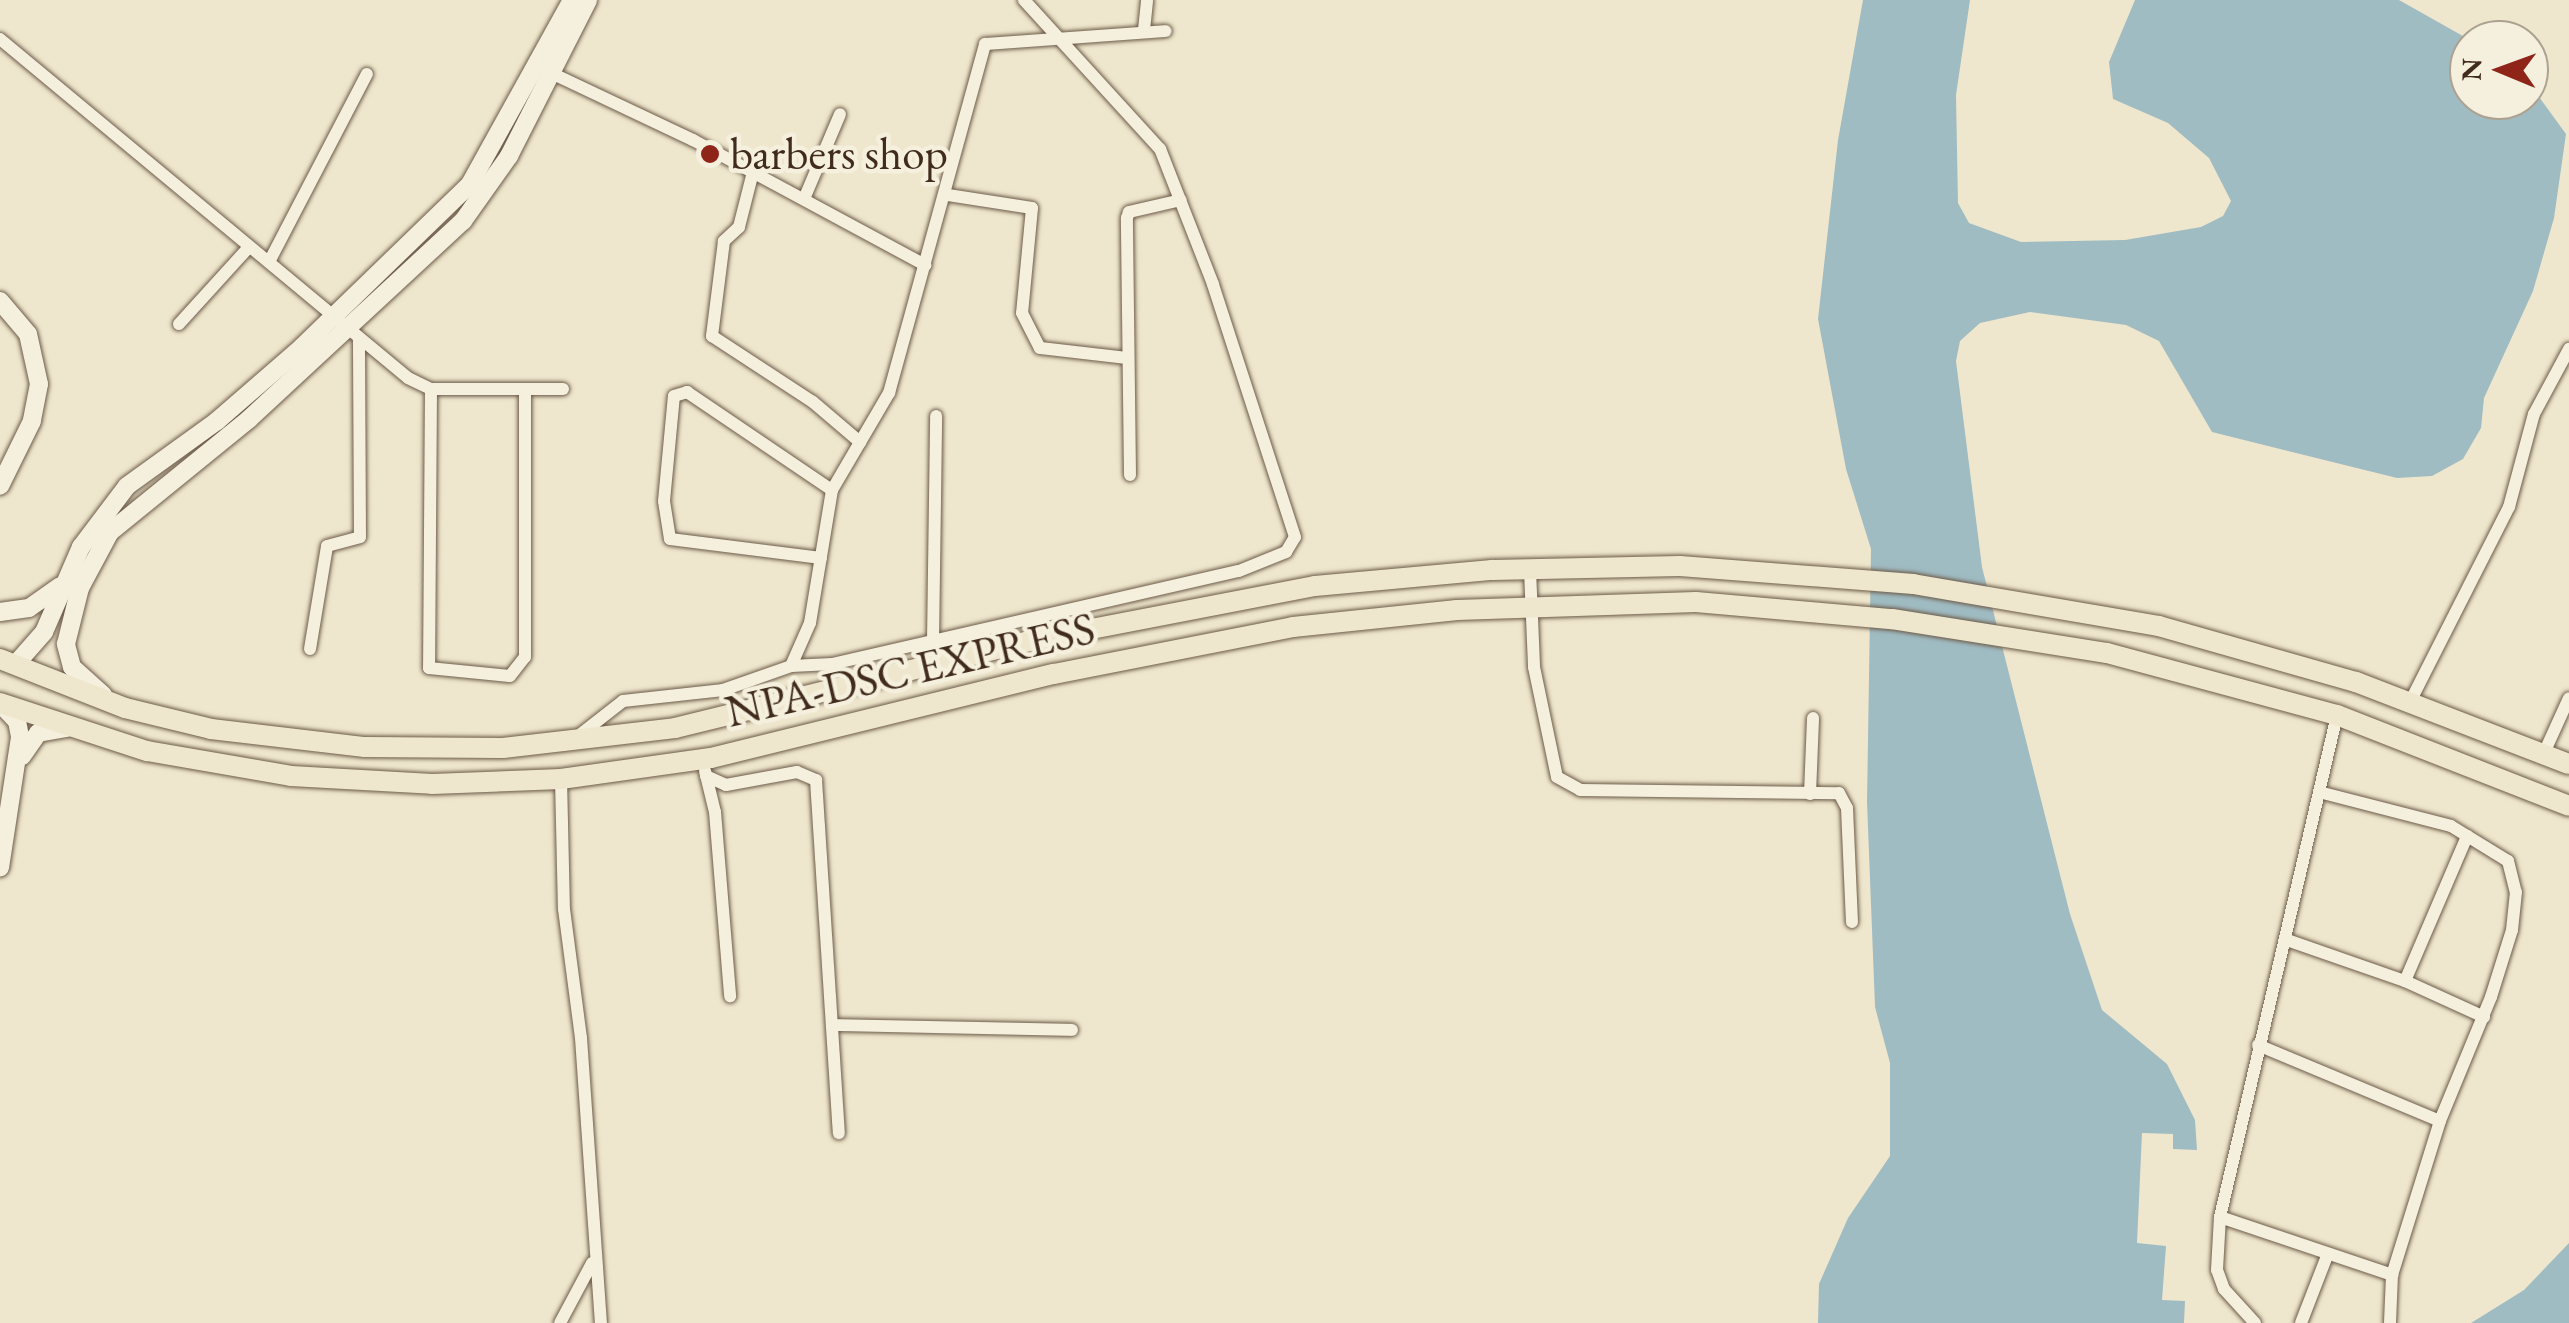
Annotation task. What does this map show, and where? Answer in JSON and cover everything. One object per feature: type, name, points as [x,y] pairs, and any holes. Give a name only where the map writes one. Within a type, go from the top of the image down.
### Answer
[{"type":"main road","points":[[572,0],[470,184],[347,329],[127,486],[60,586],[44,632],[7,662],[126,708],[211,729],[365,747],[571,742],[693,724],[1232,599],[1402,576],[1680,566],[1837,576],[1986,594],[2159,626],[2410,702],[2569,764]]},
{"type":"main road","points":[[126,708],[79,677],[66,653],[80,588],[99,549],[122,519],[212,450],[347,329],[480,201],[510,156],[588,0]]},
{"type":"main road","points":[[0,301],[28,334],[39,384],[26,436],[0,486]]},
{"type":"main road","points":[[0,612],[17,613],[60,586]]},
{"type":"main road","name":"NPA-DSC EXPRESS","points":[[0,703],[148,751],[291,776],[432,784],[561,779],[704,768],[1224,638],[1373,616],[1532,605],[1696,602],[1996,634],[2107,654],[2336,715],[2569,806]]},
{"type":"main road","points":[[0,703],[20,728],[0,868]]},
{"type":"main road","points":[[14,776],[38,733],[72,729]]},
{"type":"street","points":[[571,742],[623,701],[723,690],[791,666],[832,664],[1239,571],[1286,552],[1295,537],[1181,200],[1160,149],[1024,0]]},
{"type":"street","points":[[1144,30],[1148,0]]},
{"type":"street","points":[[791,666],[810,623],[832,490],[889,393],[948,195],[985,44],[1166,31]]},
{"type":"street","points":[[0,40],[347,329],[431,389],[563,389]]},
{"type":"street","points":[[549,72],[752,172],[925,265]]},
{"type":"street","points":[[268,262],[367,74]]},
{"type":"street","points":[[804,199],[840,114]]},
{"type":"street","points":[[752,172],[740,227],[724,240],[712,336],[813,402],[860,442]]},
{"type":"street","points":[[948,195],[1032,208],[1022,288],[1032,340],[1054,351],[1127,358]]},
{"type":"street","points":[[1130,476],[1128,212],[1181,200]]},
{"type":"street","points":[[179,324],[249,247]]},
{"type":"street","points":[[310,649],[327,546],[360,537],[347,329]]},
{"type":"street","points":[[2410,702],[2509,506],[2534,414],[2569,349]]},
{"type":"street","points":[[431,389],[428,668],[510,676],[525,658],[526,390]]},
{"type":"street","points":[[821,558],[670,539],[664,501],[674,396],[687,392],[832,490]]},
{"type":"street","points":[[933,642],[936,416]]},
{"type":"street","points":[[1530,570],[1542,720],[1557,777],[1566,787],[1839,793],[1845,800],[1852,922]]},
{"type":"street","points":[[2544,754],[2569,698]]},
{"type":"street","points":[[2255,1323],[2224,1289],[2217,1270],[2220,1217],[2336,715]]},
{"type":"street","points":[[1810,794],[1813,718]]},
{"type":"street","points":[[704,768],[730,996]]},
{"type":"street","points":[[704,768],[726,785],[797,772],[816,780],[839,1133]]},
{"type":"street","points":[[561,779],[564,909],[581,1038],[592,1263],[601,1323]]},
{"type":"street","points":[[2318,792],[2451,826],[2508,862],[2516,892],[2512,930],[2484,1017],[2440,1122],[2392,1275],[2390,1323]]},
{"type":"street","points":[[2405,981],[2467,836]]},
{"type":"street","points":[[2286,940],[2405,981],[2484,1017]]},
{"type":"street","points":[[834,1025],[1072,1030]]},
{"type":"street","points":[[2258,1045],[2440,1122]]},
{"type":"street","points":[[2220,1217],[2392,1275]]},
{"type":"street","points":[[2301,1323],[2327,1256]]},
{"type":"street","points":[[560,1323],[592,1263]]},
{"type":"water","points":[[1863,0],[1970,0],[1956,95],[1958,203],[1969,223],[2021,242],[2125,240],[2201,227],[2223,216],[2231,201],[2209,158],[2168,123],[2113,99],[2109,62],[2135,0],[2399,0],[2449,28],[2449,120],[2549,120],[2549,111],[2566,134],[2554,218],[2533,291],[2484,398],[2481,428],[2463,459],[2432,476],[2397,478],[2212,432],[2159,341],[2126,325],[2030,312],[1980,323],[1960,341],[1956,361],[1982,567],[2070,914],[2102,1010],[2167,1064],[2195,1120],[2197,1150],[2173,1149],[2173,1134],[2142,1133],[2137,1243],[2166,1246],[2162,1300],[2185,1301],[2184,1323],[1818,1323],[1819,1284],[1848,1218],[1890,1156],[1890,1063],[1875,1007],[1867,802],[1871,549],[1846,469],[1818,319],[1838,140]]},
{"type":"water","points":[[2569,1243],[2569,1323],[2471,1323],[2524,1290]]},
{"type":"place","name":"barbers shop","points":[[710,154]]}]
